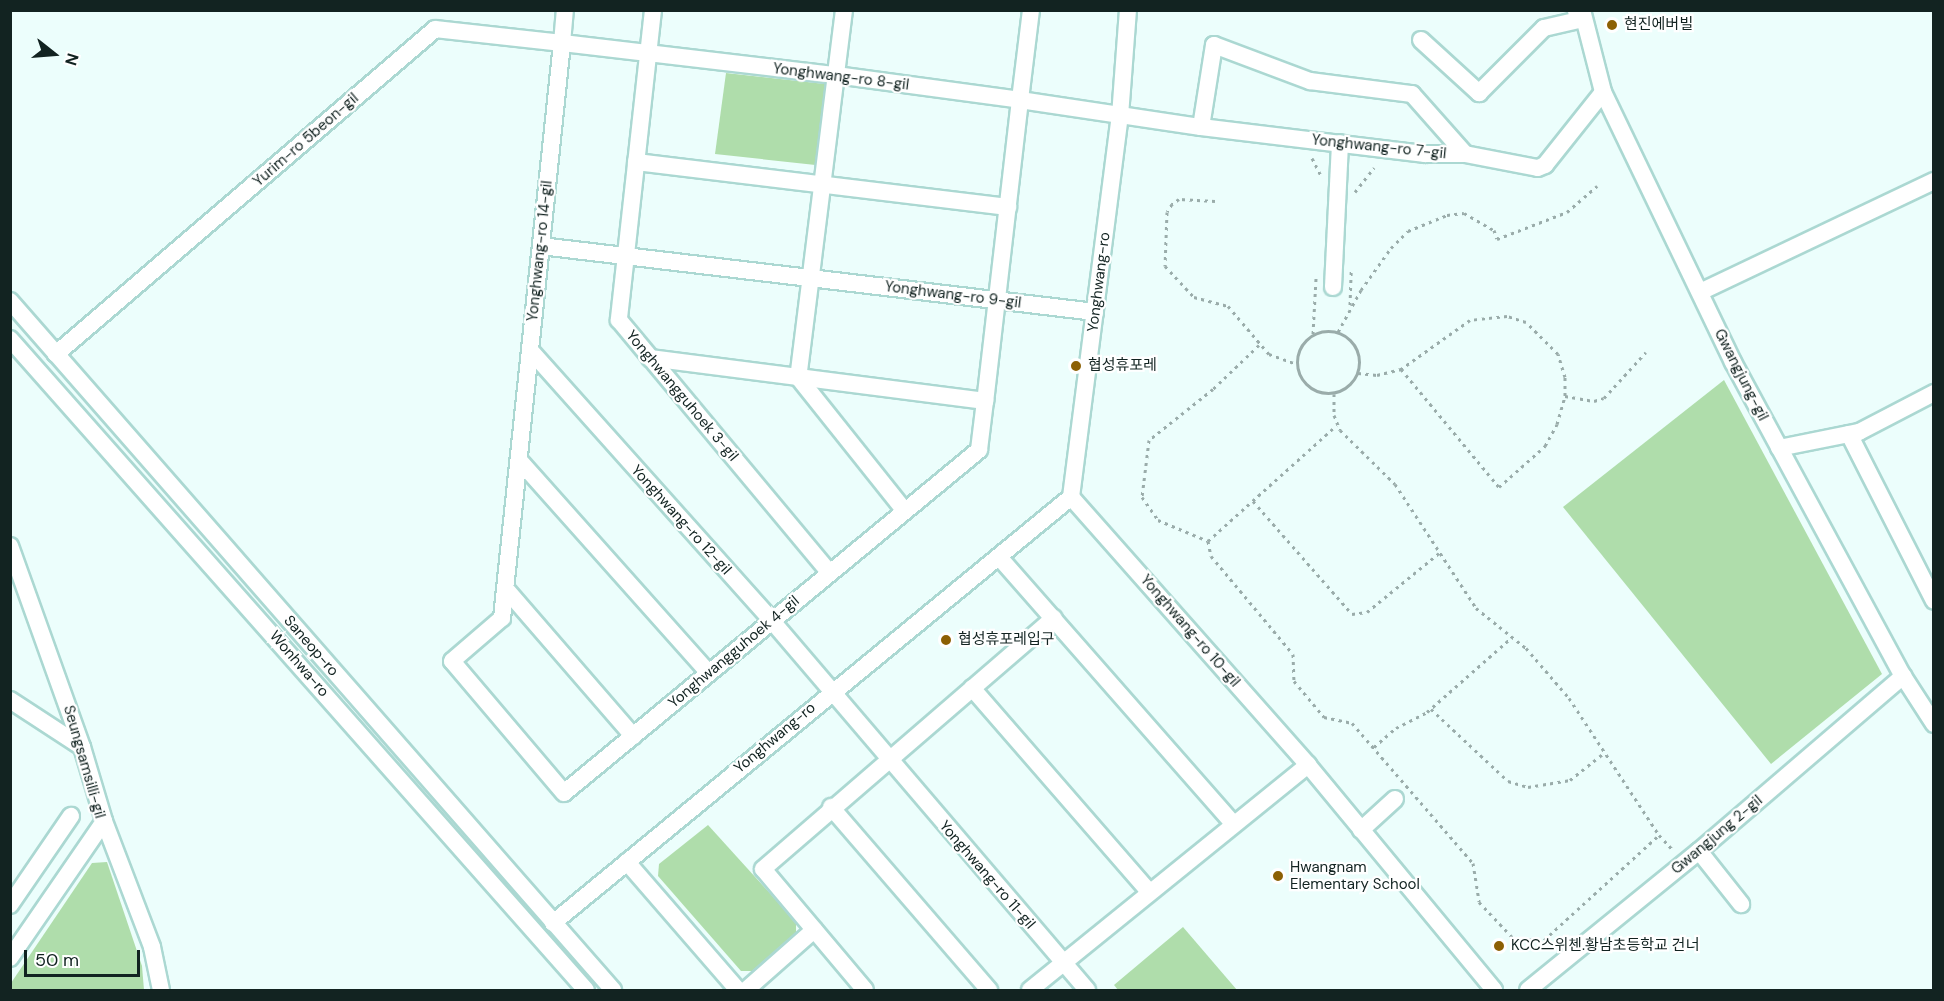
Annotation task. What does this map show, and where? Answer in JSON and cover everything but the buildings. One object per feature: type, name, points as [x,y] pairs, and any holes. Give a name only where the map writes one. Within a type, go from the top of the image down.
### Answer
[{"type":"street","points":[[562,43],[565,10]]},
{"type":"street","name":"Yonghwangguhoek 3-gil","points":[[653,10],[619,320],[830,573]]},
{"type":"street","points":[[844,10],[798,377],[905,511]]},
{"type":"street","name":"Yonghwangguhoek 4-gil","points":[[564,793],[979,450],[1030,10]]},
{"type":"street","name":"Yonghwang-ro","points":[[553,923],[830,692],[1071,497],[1120,116],[1128,10]]},
{"type":"street","points":[[1421,40],[1479,93],[1544,28],[1580,14]]},
{"type":"street","name":"Gwangjung-gil","points":[[1580,14],[1603,92],[1700,292],[1779,448],[1903,676],[1934,724]]},
{"type":"street","name":"Yurim-ro 5beon-gil","points":[[56,354],[435,29],[562,43]]},
{"type":"street","name":"Yonghwang-ro 8-gil","points":[[562,43],[836,75],[1120,116]]},
{"type":"street","name":"Yonghwang-ro 14-gil","points":[[562,43],[502,618],[452,661],[564,793]]},
{"type":"street","points":[[1201,127],[1214,45],[1310,81],[1412,94],[1465,154]]},
{"type":"street","name":"Yonghwang-ro 7-gil","points":[[1120,116],[1340,143],[1465,154],[1538,168],[1545,165],[1603,92]]},
{"type":"street","points":[[1334,287],[1340,143]]},
{"type":"street","points":[[636,162],[1008,207]]},
{"type":"street","points":[[1700,292],[1934,181]]},
{"type":"street","name":"Yonghwang-ro 9-gil","points":[[541,246],[1095,312]]},
{"type":"street","name":"Saneop-ro","points":[[10,302],[613,990]]},
{"type":"street","name":"Wonhwa-ro","points":[[10,339],[586,990]]},
{"type":"street","name":"Yonghwang-ro 12-gil","points":[[530,350],[772,621],[830,692]]},
{"type":"street","points":[[650,358],[985,401]]},
{"type":"street","points":[[1779,448],[1849,434],[1934,393]]},
{"type":"street","points":[[1849,434],[1934,601]]},
{"type":"street","points":[[519,460],[709,673]]},
{"type":"street","name":"Yonghwang-ro 10-gil","points":[[1071,497],[1308,765],[1494,990]]},
{"type":"street","name":"Seungsamsilli-gil","points":[[10,546],[82,747],[104,821],[10,958]]},
{"type":"street","points":[[999,557],[1233,823]]},
{"type":"street","points":[[505,588],[633,736]]},
{"type":"street","points":[[10,590],[31,603]]},
{"type":"street","points":[[865,990],[763,869],[831,807],[1054,618]]},
{"type":"street","name":"Gwangjung 2-gil","points":[[1528,990],[1699,851],[1903,676]]},
{"type":"street","points":[[972,688],[1150,893]]},
{"type":"street","name":"Yonghwang-ro 11-gil","points":[[830,692],[1087,990]]},
{"type":"street","points":[[10,700],[82,747]]},
{"type":"street","points":[[1030,990],[1233,823],[1308,765]]},
{"type":"street","points":[[1361,830],[1395,799]]},
{"type":"street","points":[[831,807],[989,990]]},
{"type":"street","points":[[11,902],[70,816]]},
{"type":"street","points":[[104,821],[152,947],[161,990]]},
{"type":"street","points":[[1699,851],[1741,904]]},
{"type":"street","points":[[627,862],[738,990]]},
{"type":"street","points":[[746,990],[814,930]]},
{"type":"path","points":[[1312,159],[1322,177],[1321,188]]},
{"type":"path","points":[[1355,200],[1355,188],[1374,168]]},
{"type":"path","points":[[1338,332],[1350,307],[1391,248],[1408,231],[1426,222],[1464,213],[1494,230],[1497,239],[1567,212],[1598,186]]},
{"type":"path","points":[[1215,201],[1179,199],[1172,204],[1167,212],[1165,266],[1194,297],[1228,306],[1269,354],[1296,364]]},
{"type":"path","points":[[1350,307],[1352,260]]},
{"type":"path","points":[[1313,335],[1317,267]]},
{"type":"path","points":[[1358,373],[1377,375],[1401,369],[1470,320],[1507,316],[1526,322],[1558,354],[1565,377],[1565,396],[1557,424],[1545,446],[1499,488],[1401,369]]},
{"type":"path","points":[[1338,332],[1346,337],[1358,353],[1358,373],[1352,383],[1334,394],[1313,391],[1298,374],[1296,364],[1303,343],[1313,335],[1338,332]]},
{"type":"path","points":[[1208,541],[1170,527],[1149,510],[1142,497],[1142,480],[1149,440],[1213,389],[1260,345]]},
{"type":"path","points":[[1565,396],[1594,401],[1604,398],[1646,352]]},
{"type":"path","points":[[1334,394],[1338,424],[1350,441],[1395,484],[1476,608],[1512,637],[1569,698],[1659,835],[1672,849]]},
{"type":"path","points":[[1208,541],[1338,424]]},
{"type":"path","points":[[1253,501],[1352,614],[1367,612],[1439,553]]},
{"type":"path","points":[[1208,541],[1211,556],[1293,654],[1294,681],[1324,717],[1352,723],[1374,747],[1473,863],[1479,902],[1515,939],[1544,940],[1659,835]]},
{"type":"path","points":[[1374,747],[1396,728],[1431,709],[1512,637]]},
{"type":"path","points":[[1431,709],[1508,781],[1528,788],[1569,780],[1604,753]]},
{"type":"green space","points":[[726,73],[843,86],[834,167],[715,154]]},
{"type":"green space","points":[[1724,380],[1882,674],[1771,764],[1563,507]]},
{"type":"green space","points":[[708,825],[796,922],[796,935],[753,971],[741,971],[658,876],[659,864]]},
{"type":"green space","points":[[107,862],[142,966],[144,990],[11,990],[11,983],[92,863]]},
{"type":"green space","points":[[1183,927],[1237,990],[1118,990],[1114,985]]},
{"type":"place","name":"현진에버빌","points":[[1612,25]]},
{"type":"place","name":"협성휴포레","points":[[1076,366]]},
{"type":"place","name":"협성휴포레입구","points":[[946,640]]},
{"type":"place","name":"Hwangnam Elementary School","points":[[1278,876]]},
{"type":"place","name":"KCC스위첸.황남초등학교 건너","points":[[1499,946]]}]
